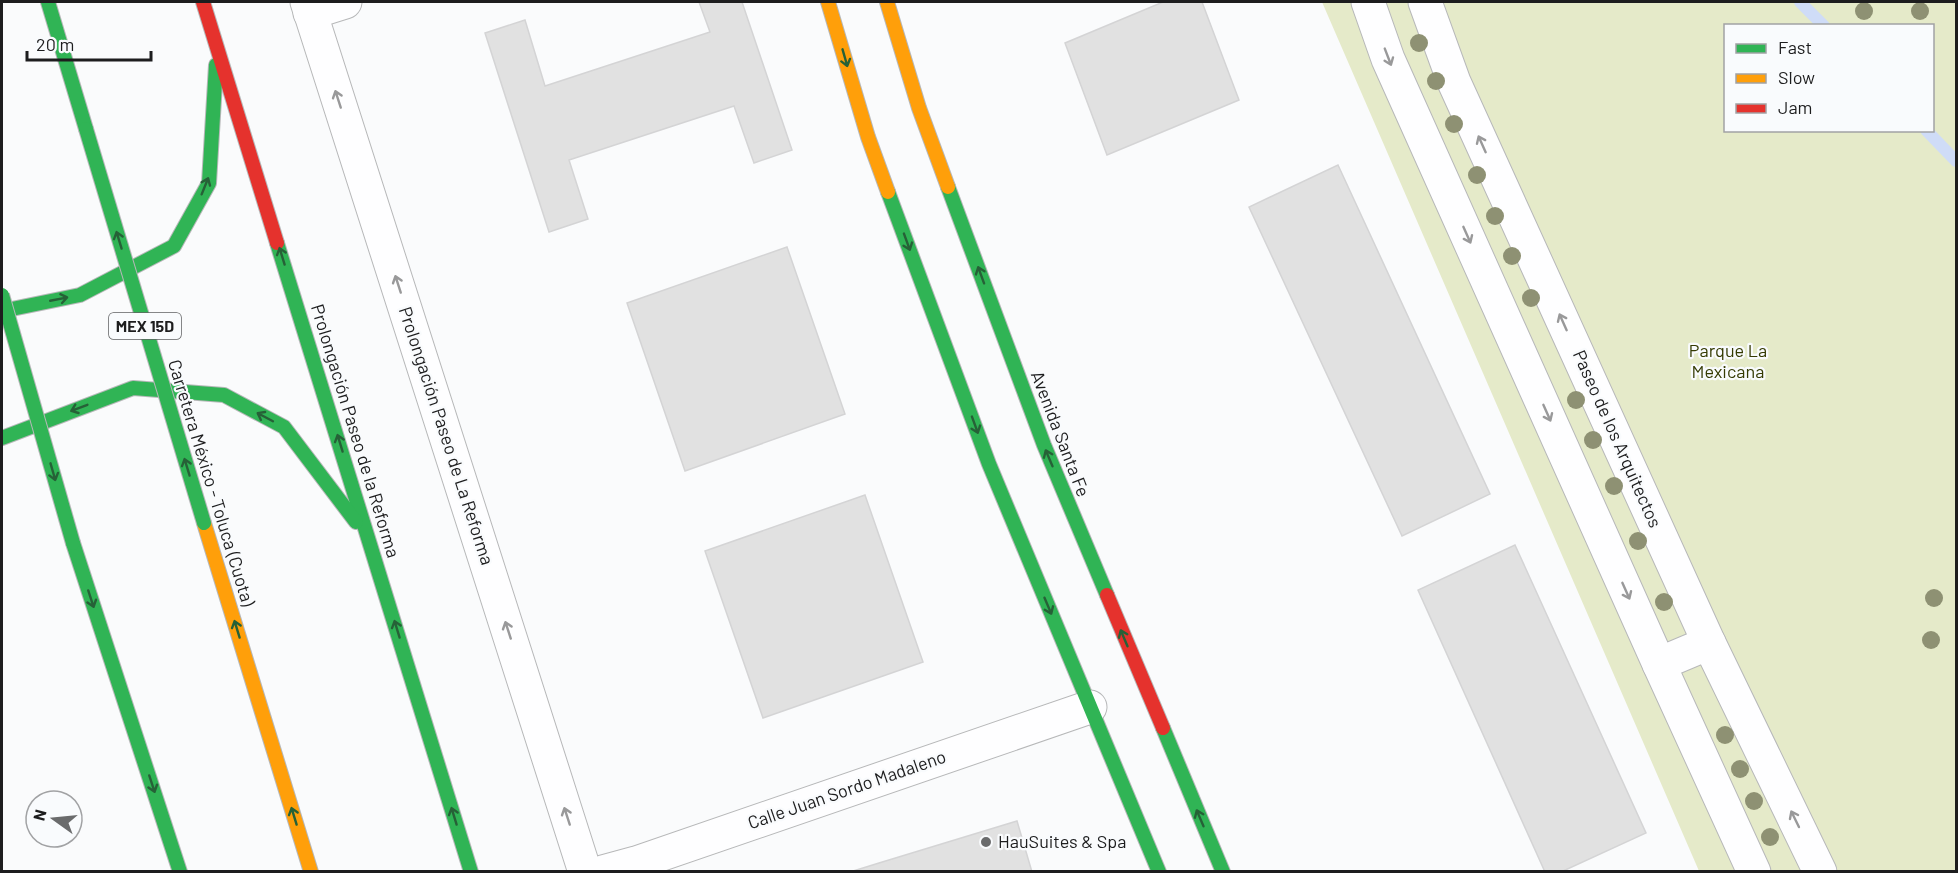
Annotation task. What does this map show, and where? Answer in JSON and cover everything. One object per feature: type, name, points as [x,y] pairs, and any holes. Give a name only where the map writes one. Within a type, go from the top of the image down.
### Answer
[{"type":"main road","name":"Carretera México - Toluca (Cuota)","points":[[48,2],[311,872]]},
{"type":"main road","name":"Prolongación Paseo de la Reforma","points":[[203,2],[471,872]]},
{"type":"main road","points":[[828,2],[868,137],[981,442],[1159,872]]},
{"type":"main road","name":"Avenida Santa Fe","points":[[887,2],[919,108],[1044,446],[1223,872]]},
{"type":"main road","points":[[2,311],[80,295],[174,246],[209,183],[217,45]]},
{"type":"main road","points":[[2,295],[73,543],[180,872]]},
{"type":"main road","points":[[2,438],[133,388],[224,395],[284,427],[369,540]]},
{"type":"street","points":[[309,7],[345,2]]},
{"type":"street","points":[[1368,2],[1388,58],[1754,872]]},
{"type":"street","name":"Paseo de los Arquitectos","points":[[1425,2],[1454,82],[1709,642],[1820,872]]},
{"type":"street","name":"Prolongación Paseo de La Reforma","points":[[309,7],[585,872]]},
{"type":"street","points":[[1659,664],[1709,642]]},
{"type":"street","name":"Calle Juan Sordo Madaleno","points":[[603,872],[648,860],[1090,706]]},
{"type":"green space","name":"Parque La Mexicana","points":[[1322,2],[1956,2],[1956,871],[1699,871]]},
{"type":"building","points":[[699,2],[742,2],[792,150],[754,163],[734,106],[569,160],[588,219],[549,232],[485,33],[525,20],[545,86],[710,32]]},
{"type":"building","points":[[1163,2],[1202,2],[1239,100],[1107,155],[1065,43]]},
{"type":"building","points":[[1338,165],[1490,494],[1402,536],[1249,207]]},
{"type":"building","points":[[787,247],[845,414],[685,471],[627,303]]},
{"type":"building","points":[[865,495],[923,662],[763,718],[705,551]]},
{"type":"building","points":[[1515,545],[1646,833],[1561,872],[1545,872],[1418,590]]},
{"type":"building","name":"HauSuites & Spa","points":[[1017,821],[1032,872],[850,872],[879,863]]},
{"type":"waterway","points":[[1800,2],[1822,24]]},
{"type":"waterway","points":[[1928,132],[1956,161]]},
{"type":"traffic: fast","points":[[48,2],[86,129]]},
{"type":"traffic: fast","points":[[2,311],[80,295],[174,246],[209,183],[216,65]]},
{"type":"traffic: fast","points":[[86,129],[204,523]]},
{"type":"traffic: fast","points":[[948,187],[1044,445],[1107,595]]},
{"type":"traffic: fast","points":[[888,192],[989,464],[1159,872]]},
{"type":"traffic: fast","points":[[277,243],[471,872]]},
{"type":"traffic: fast","points":[[2,295],[73,543]]},
{"type":"traffic: fast","points":[[2,438],[133,388],[224,395],[284,427],[356,522]]},
{"type":"traffic: fast","points":[[73,543],[180,872]]},
{"type":"traffic: fast","points":[[1163,728],[1223,872]]},
{"type":"traffic: slow","points":[[828,2],[868,137],[888,192]]},
{"type":"traffic: slow","points":[[887,2],[919,108],[948,187]]},
{"type":"traffic: slow","points":[[204,523],[311,872]]},
{"type":"traffic: jam","points":[[203,2],[277,243]]},
{"type":"traffic: jam","points":[[1107,595],[1163,728]]},
{"type":"place","name":"HauSuites & Spa","points":[[986,842]]}]
